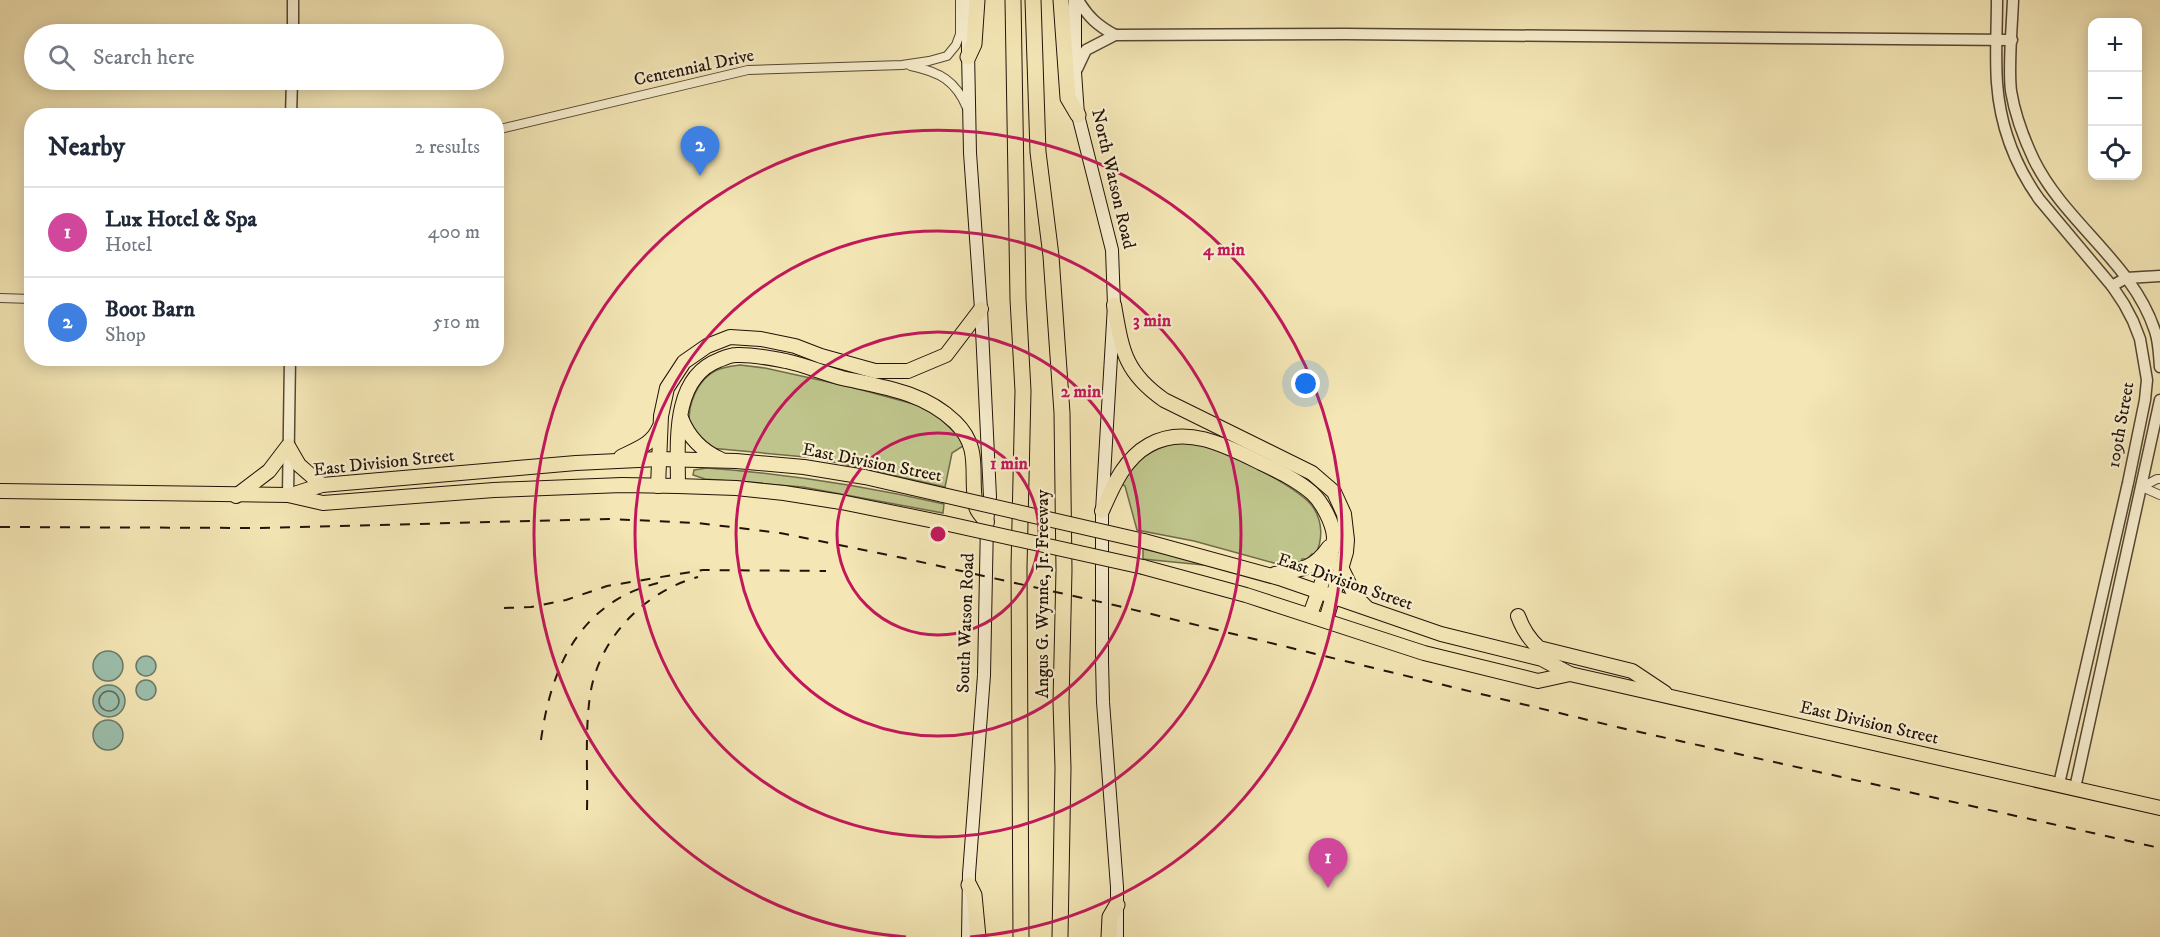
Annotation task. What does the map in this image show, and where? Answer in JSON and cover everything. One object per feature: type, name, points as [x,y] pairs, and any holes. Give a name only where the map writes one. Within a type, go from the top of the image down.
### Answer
[{"type":"highway","points":[[968,57],[974,44],[977,0]]},
{"type":"highway","name":"Angus G. Wynne, Jr. Freeway","points":[[1013,0],[1018,299],[1023,391],[1019,567],[1021,937]]},
{"type":"highway","name":"Angus G. Wynne, Jr. Freeway","points":[[1034,0],[1038,152],[1051,256],[1062,413],[1064,570],[1060,937]]},
{"type":"highway","points":[[1061,0],[1068,99],[1078,115]]},
{"type":"highway","points":[[969,885],[974,895],[978,937]]},
{"type":"highway","points":[[1109,937],[1110,918],[1117,905]]},
{"type":"main road","points":[[658,486],[660,426],[667,388],[684,362],[707,346],[730,337],[761,339],[795,346],[875,371],[908,371],[946,355],[981,309],[969,112],[967,0]]},
{"type":"main road","name":"North Watson Road","points":[[1077,0],[1075,72],[1078,115],[1112,250],[1114,305],[1102,511]]},
{"type":"main road","points":[[1114,305],[1124,356],[1134,373],[1152,391],[1192,414],[1312,472],[1329,488],[1341,504],[1347,540],[1326,620]]},
{"type":"main road","name":"South Watson Road","points":[[968,937],[969,885],[984,675],[987,522],[990,496],[981,309]]},
{"type":"main road","points":[[678,486],[680,417],[694,377],[709,364],[734,355],[786,361],[887,387],[928,401],[955,422],[964,432],[974,453],[976,509],[987,522]]},
{"type":"main road","points":[[680,417],[700,447],[710,455],[722,460]]},
{"type":"main road","points":[[615,461],[647,444],[656,436],[660,426]]},
{"type":"main road","points":[[1117,937],[1117,905],[1103,702],[1102,511],[1119,474],[1149,445],[1174,438],[1194,437],[1218,442],[1298,483],[1312,493],[1328,517],[1334,537],[1329,562],[1310,615]]},
{"type":"main road","points":[[236,496],[269,471],[288,446],[298,465],[322,485]]},
{"type":"main road","name":"East Division Street","points":[[288,495],[322,485],[494,469],[658,459],[722,460],[804,467],[865,477],[1144,541],[1268,575],[1318,590],[1441,634],[1542,659],[1570,674],[2160,808]]},
{"type":"main road","name":"East Division Street","points":[[0,491],[288,495],[323,503],[494,490],[622,485],[736,488],[841,502],[1143,567],[1246,595],[1424,653],[1538,681],[1570,674]]},
{"type":"main road","points":[[1268,575],[1315,564],[1332,543]]},
{"type":"main road","points":[[1341,567],[1355,596],[1368,609]]},
{"type":"main road","points":[[1518,616],[1522,629],[1539,648],[1632,671],[1671,697]]},
{"type":"street","points":[[293,0],[293,24]]},
{"type":"street","name":"Centennial Drive","points":[[504,128],[748,70],[902,65],[947,56],[956,45],[960,34],[960,0]]},
{"type":"street","points":[[1077,0],[1089,17],[1100,27],[1116,34],[2012,40]]},
{"type":"street","name":"109th Street","points":[[1996,0],[1997,84],[2000,106],[2007,136],[2019,167],[2039,199],[2112,286],[2133,321],[2140,339],[2147,381],[2145,400],[2095,631],[2059,784]]},
{"type":"street","name":"109th Street","points":[[2013,0],[2011,90],[2017,116],[2036,163],[2057,196],[2126,278],[2144,306],[2155,332],[2160,367]]},
{"type":"street","points":[[1075,72],[1086,50],[1116,34]]},
{"type":"street","name":"Centennial Drive","points":[[902,65],[925,69],[948,80],[960,92],[969,112]]},
{"type":"street","points":[[291,108],[292,90]]},
{"type":"street","points":[[2112,286],[2126,278],[2160,276]]},
{"type":"street","points":[[0,298],[24,299]]},
{"type":"street","points":[[288,495],[290,366]]},
{"type":"street","name":"109th Street","points":[[2075,788],[2160,400]]},
{"type":"street","points":[[2142,487],[2160,479]]},
{"type":"street","points":[[2142,487],[2160,495]]},
{"type":"green space","points":[[740,365],[765,368],[851,387],[921,406],[940,418],[959,437],[963,446],[952,453],[945,487],[816,458],[710,448],[710,445],[693,431],[690,424],[692,401],[699,386],[709,375],[720,369]]},
{"type":"green space","points":[[1178,442],[1199,442],[1216,448],[1263,471],[1306,499],[1313,507],[1320,525],[1321,537],[1315,556],[1312,554],[1294,566],[1286,564],[1285,566],[1194,541],[1137,530],[1125,486],[1120,483],[1132,467],[1145,456]]},
{"type":"green space","points":[[707,468],[797,477],[885,492],[944,504],[943,513],[803,487],[705,479],[693,475],[694,470]]},
{"type":"green space","points":[[1143,549],[1203,562],[1203,565],[1143,559]]},
{"type":"water","points":[[108,651],[119,655],[123,666],[119,677],[108,681],[97,677],[93,666],[97,655]]},
{"type":"water","points":[[146,656],[153,659],[156,666],[153,673],[146,676],[139,673],[136,666],[139,659]]},
{"type":"water","points":[[146,680],[153,683],[156,690],[153,697],[146,700],[139,697],[136,690],[139,683]]},
{"type":"water","points":[[109,685],[120,690],[125,701],[120,712],[109,717],[98,712],[93,701],[98,690]]},
{"type":"water","points":[[108,720],[119,724],[123,735],[119,746],[108,750],[97,746],[93,735],[97,724]]},
{"type":"railway","points":[[0,527],[260,528],[610,519],[698,523],[780,533],[1114,605],[1617,727],[2160,848]]},
{"type":"railway","points":[[504,608],[531,607],[566,600],[607,586],[703,570],[826,571]]},
{"type":"railway","points":[[587,810],[588,715],[592,685],[606,648],[630,617],[645,604],[662,592],[698,577]]},
{"type":"railway","points":[[541,740],[553,687],[574,641],[589,622],[608,605],[631,592],[658,583]]},
{"type":"place","name":"Boot Barn","points":[[700,176]]},
{"type":"place","name":"Lux Hotel & Spa","points":[[1328,888]]}]
